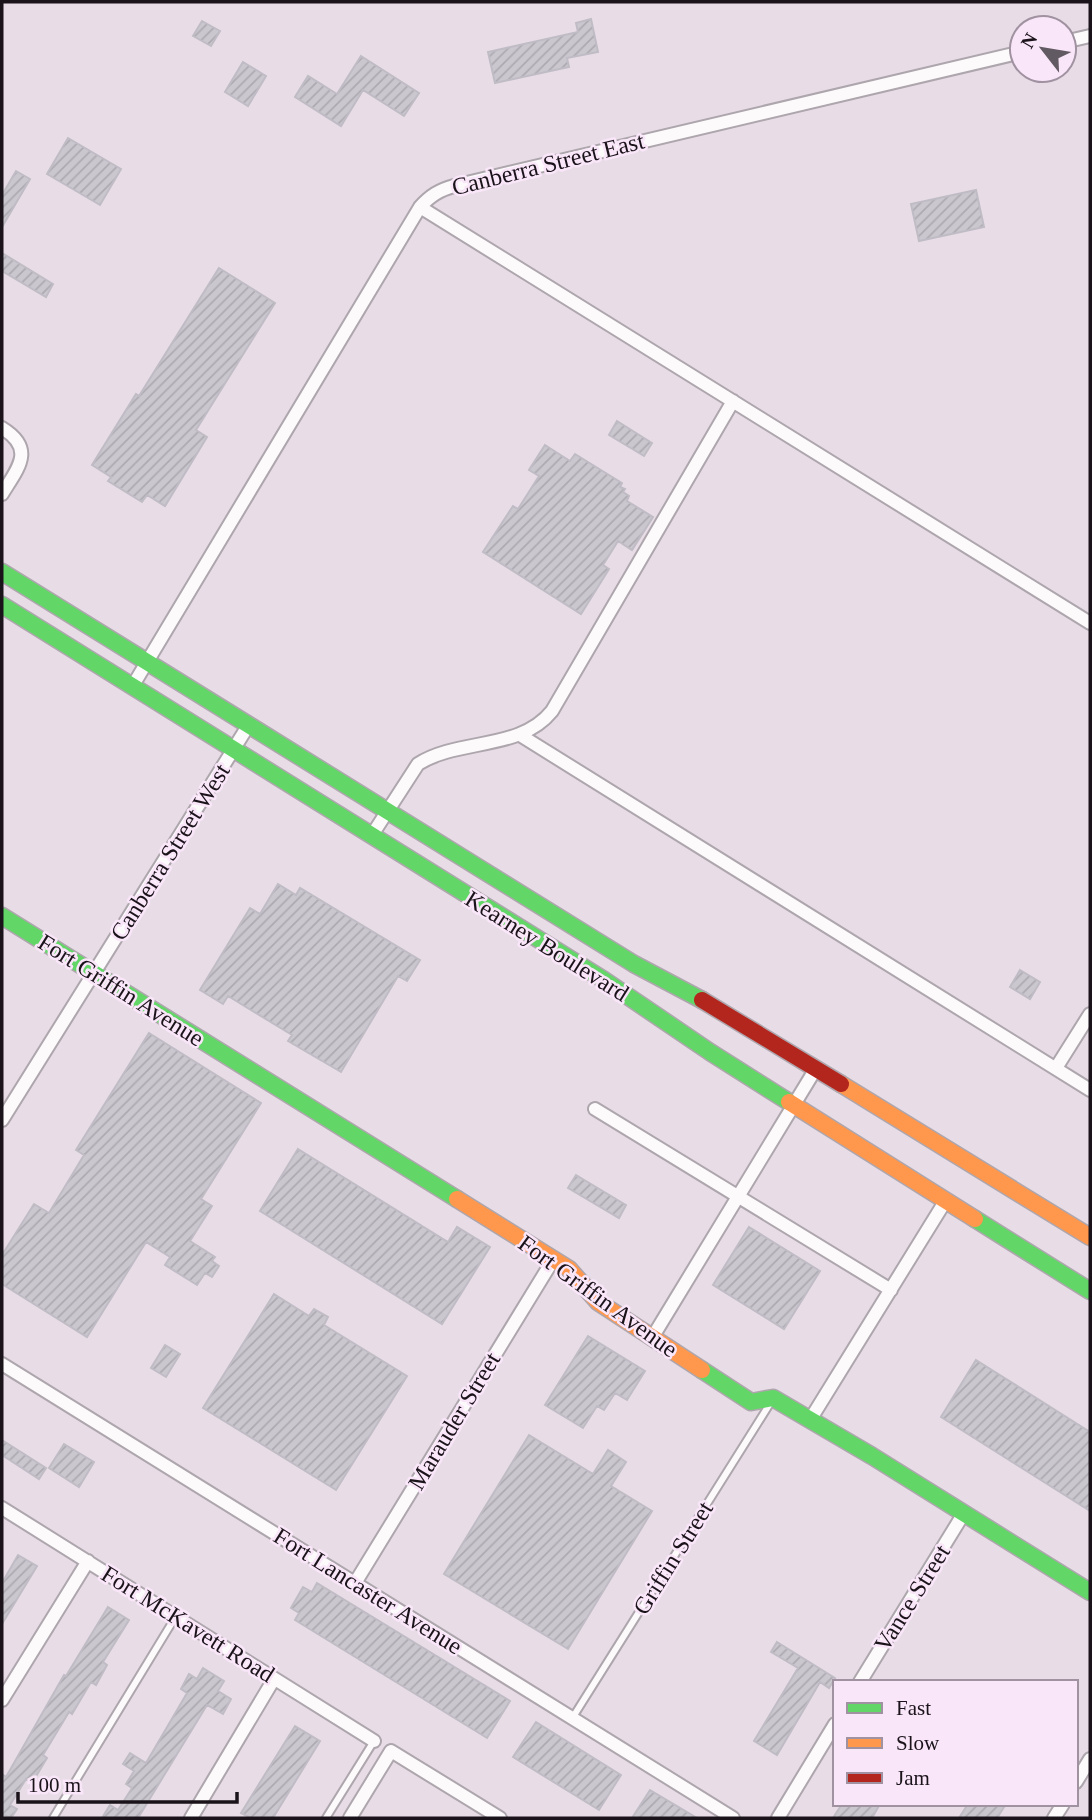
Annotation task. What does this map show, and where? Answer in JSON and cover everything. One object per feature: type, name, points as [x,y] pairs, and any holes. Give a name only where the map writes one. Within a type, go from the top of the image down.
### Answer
[{"type":"street","name":"Canberra Street East","points":[[132,687],[420,208],[430,197],[442,189],[454,186],[1008,55]]},
{"type":"street","points":[[420,208],[1090,622]]},
{"type":"street","points":[[372,835],[418,764],[428,758],[520,734],[543,723],[733,401]]},
{"type":"street","points":[[2,428],[16,438],[22,450],[19,465],[2,494]]},
{"type":"street","name":"Kearney Boulevard","points":[[2,572],[634,964],[726,1013],[1090,1237]]},
{"type":"street","name":"Kearney Boulevard","points":[[2,605],[604,980],[710,1052],[1090,1291]]},
{"type":"street","name":"Canberra Street West","points":[[2,1120],[248,726]]},
{"type":"street","points":[[520,734],[1090,1090]]},
{"type":"street","name":"Fort Griffin Avenue","points":[[2,916],[569,1269],[598,1302],[751,1402],[773,1398],[1090,1592]]},
{"type":"street","points":[[1056,1068],[1090,1014]]},
{"type":"street","points":[[652,1338],[815,1070]]},
{"type":"street","points":[[595,1109],[891,1290]]},
{"type":"street","points":[[810,1420],[946,1200]]},
{"type":"street","name":"Marauder Street","points":[[355,1583],[553,1260]]},
{"type":"street","name":"Fort Lancaster Avenue","points":[[2,1364],[733,1818]]},
{"type":"street","name":"Fort McKavett Road","points":[[2,1508],[374,1741]]},
{"type":"street","name":"Vance Street","points":[[861,1680],[964,1513]]},
{"type":"street","points":[[2,1700],[88,1561]]},
{"type":"street","points":[[191,1818],[274,1679]]},
{"type":"street","points":[[778,1818],[833,1727]]},
{"type":"street","points":[[349,1818],[391,1751],[486,1815],[500,1818]]},
{"type":"street","points":[[1078,1779],[1090,1759]]},
{"type":"lane","name":"Griffin Street","points":[[573,1717],[773,1398]]},
{"type":"lane","points":[[53,1818],[176,1616]]},
{"type":"lane","points":[[326,1818],[374,1741]]},
{"type":"building","points":[[591,19],[598,52],[567,58],[569,67],[495,83],[488,52],[578,32],[576,23]]},
{"type":"building","points":[[202,21],[220,31],[211,46],[193,36]]},
{"type":"building","points":[[361,56],[419,93],[404,116],[363,90],[341,126],[295,97],[308,76],[337,94]]},
{"type":"building","points":[[243,62],[266,76],[248,106],[225,92]]},
{"type":"building","points":[[68,138],[121,169],[100,205],[47,174]]},
{"type":"building","points":[[16,171],[30,179],[2,227],[2,195]]},
{"type":"building","points":[[976,190],[984,227],[919,241],[911,204]]},
{"type":"building","points":[[2,253],[53,284],[46,297],[2,271]]},
{"type":"building","points":[[219,268],[275,303],[196,430],[207,437],[165,506],[147,495],[142,502],[108,481],[111,477],[92,465],[136,394],[139,396]]},
{"type":"building","points":[[617,421],[652,443],[644,456],[609,435]]},
{"type":"building","points":[[545,445],[570,461],[575,454],[622,483],[620,487],[625,489],[623,492],[629,496],[627,501],[653,517],[632,550],[618,541],[603,565],[609,569],[581,614],[483,552],[513,506],[518,509],[539,476],[529,470]]},
{"type":"building","points":[[278,884],[296,895],[300,888],[420,960],[407,981],[398,976],[341,1072],[288,1041],[292,1035],[228,996],[223,1004],[200,990],[250,908],[260,914]]},
{"type":"building","points":[[1020,970],[1040,982],[1030,999],[1010,987]]},
{"type":"building","points":[[149,1033],[261,1103],[201,1199],[212,1206],[190,1241],[215,1257],[212,1261],[219,1266],[212,1277],[205,1273],[197,1285],[165,1265],[170,1257],[146,1242],[87,1337],[2,1284],[2,1255],[34,1204],[49,1213],[84,1155],[76,1150]]},
{"type":"building","points":[[298,1149],[448,1242],[457,1227],[490,1247],[442,1324],[260,1211]]},
{"type":"building","points":[[576,1175],[626,1205],[619,1218],[568,1188]]},
{"type":"building","points":[[749,1227],[820,1271],[784,1329],[713,1285]]},
{"type":"building","points":[[274,1294],[309,1316],[314,1309],[328,1317],[324,1325],[407,1376],[336,1490],[203,1408]]},
{"type":"building","points":[[588,1336],[645,1371],[627,1400],[615,1393],[604,1410],[597,1406],[583,1428],[545,1405]]},
{"type":"building","points":[[165,1345],[180,1354],[166,1377],[151,1368]]},
{"type":"building","points":[[976,1360],[1090,1432],[1090,1511],[941,1417]]},
{"type":"building","points":[[529,1435],[593,1474],[608,1450],[626,1462],[611,1486],[652,1511],[568,1649],[444,1574]]},
{"type":"building","points":[[2,1440],[46,1468],[39,1479],[2,1455]]},
{"type":"building","points":[[64,1444],[94,1462],[79,1487],[49,1468]]},
{"type":"building","points":[[18,1555],[37,1566],[2,1624],[2,1583]]},
{"type":"building","points":[[317,1583],[510,1701],[487,1738],[295,1620],[299,1613],[291,1608],[303,1587],[312,1592]]},
{"type":"building","points":[[108,1607],[129,1620],[103,1662],[107,1665],[96,1685],[91,1682],[72,1714],[69,1712],[43,1755],[47,1758],[32,1783],[26,1779],[10,1805],[17,1809],[11,1818],[4,1815],[2,1818],[2,1774],[6,1777],[64,1675],[66,1676]]},
{"type":"building","points":[[777,1642],[835,1678],[829,1688],[820,1682],[777,1755],[754,1741],[798,1668],[771,1652]]},
{"type":"building","points":[[203,1668],[224,1681],[218,1691],[231,1699],[223,1714],[207,1705],[138,1818],[102,1818],[110,1805],[118,1810],[132,1788],[126,1784],[134,1771],[123,1764],[130,1753],[146,1763],[187,1693],[181,1689],[189,1674],[197,1679]]},
{"type":"building","points":[[536,1722],[621,1775],[599,1810],[513,1757]]},
{"type":"building","points":[[295,1726],[320,1741],[273,1818],[251,1818],[241,1813]]},
{"type":"building","points":[[650,1790],[697,1818],[632,1818]]},
{"type":"building","points":[[841,1806],[879,1806],[872,1818],[833,1818]]},
{"type":"building","points":[[967,1806],[1005,1806],[997,1818],[959,1818]]},
{"type":"traffic: fast","points":[[2,572],[634,964],[702,1000]]},
{"type":"traffic: fast","points":[[2,605],[604,980],[789,1102]]},
{"type":"traffic: fast","points":[[2,916],[457,1199]]},
{"type":"traffic: fast","points":[[975,1219],[1090,1291]]},
{"type":"traffic: fast","points":[[702,1370],[751,1402],[773,1398],[872,1456],[1090,1592]]},
{"type":"traffic: slow","points":[[841,1084],[1090,1237]]},
{"type":"traffic: slow","points":[[789,1102],[975,1219]]},
{"type":"traffic: slow","points":[[457,1199],[569,1269],[598,1302],[702,1370]]},
{"type":"traffic: jam","points":[[702,1000],[841,1084]]}]
